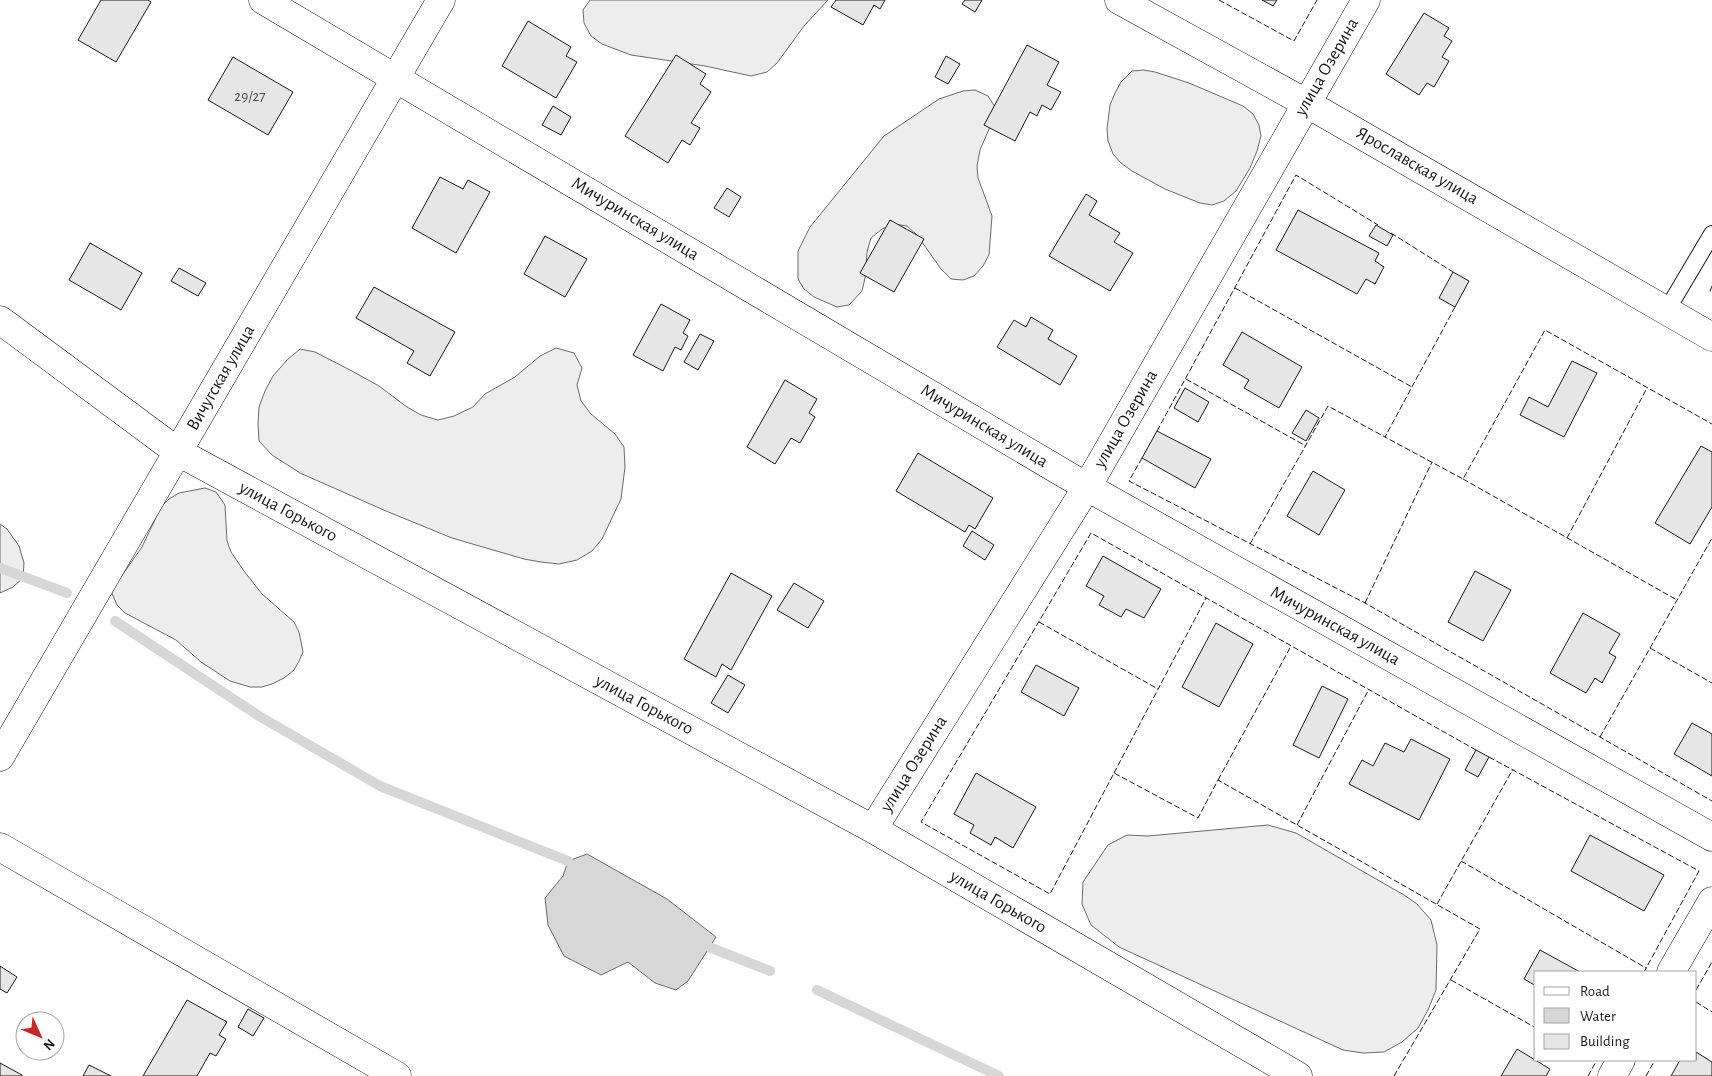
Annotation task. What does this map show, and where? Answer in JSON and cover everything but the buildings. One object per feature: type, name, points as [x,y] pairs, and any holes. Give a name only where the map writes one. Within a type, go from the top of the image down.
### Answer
[{"type":"street","name":"Мичуринская улица","points":[[263,0],[1087,487],[1712,837]]},
{"type":"street","name":"Вичугская улица","points":[[0,757],[441,0]]},
{"type":"street","name":"Ярославская улица","points":[[1119,0],[1306,103],[1712,337]]},
{"type":"street","name":"улица Озерина","points":[[874,829],[1087,487],[1366,0]]},
{"type":"street","name":"улица Горького","points":[[0,320],[178,452],[874,829],[1298,1076]]},
{"type":"street","points":[[0,847],[397,1076]]},
{"type":"street","points":[[1672,971],[1712,901]]},
{"type":"street","points":[[1612,1076],[1620,1061]]},
{"type":"lane","points":[[1667,310],[1712,234]]},
{"type":"shaded area","points":[[590,0],[828,0],[804,26],[777,63],[767,72],[751,76],[705,66],[631,55],[602,44],[591,36],[584,23],[583,10]]},
{"type":"shaded area","points":[[1144,70],[1189,83],[1243,106],[1253,114],[1259,125],[1261,136],[1257,151],[1250,168],[1236,191],[1224,201],[1212,205],[1200,203],[1165,189],[1132,171],[1113,154],[1108,141],[1107,129],[1110,105],[1121,82],[1132,71]]},
{"type":"shaded area","points":[[975,90],[988,96],[995,107],[993,120],[980,150],[977,166],[978,178],[992,216],[989,255],[983,266],[974,276],[963,280],[951,279],[941,269],[917,235],[907,226],[894,224],[882,229],[871,238],[867,252],[862,291],[849,305],[837,307],[814,297],[804,289],[798,279],[798,251],[810,227],[884,136],[939,99],[963,91]]},
{"type":"shaded area","points":[[556,348],[574,353],[582,368],[577,385],[581,401],[591,414],[615,434],[624,447],[625,467],[621,499],[602,539],[592,551],[577,560],[559,564],[541,562],[524,559],[452,538],[300,473],[272,455],[259,441],[259,407],[265,391],[273,376],[300,349],[315,352],[350,370],[379,386],[421,415],[438,420],[454,416],[473,407],[485,394],[515,377],[540,356]]},
{"type":"shaded area","points":[[205,488],[216,492],[225,505],[227,541],[231,552],[262,594],[294,622],[299,632],[303,652],[299,661],[294,670],[272,684],[262,687],[250,687],[230,681],[201,662],[176,640],[125,613],[117,605],[111,591],[142,547],[161,507],[179,493]]},
{"type":"shaded area","points":[[0,524],[7,529],[19,546],[24,563],[23,578],[13,587],[0,593]]},
{"type":"shaded area","points":[[1268,825],[1296,833],[1404,895],[1417,904],[1431,920],[1437,945],[1436,990],[1418,1028],[1402,1042],[1384,1052],[1363,1053],[1343,1050],[1119,947],[1091,925],[1082,904],[1083,882],[1108,845],[1127,835],[1148,836]]},
{"type":"water","points":[[587,854],[667,899],[716,937],[688,981],[676,990],[655,983],[628,962],[601,975],[564,956],[548,925],[545,898],[563,876],[568,861]]},
{"type":"waterway","points":[[0,568],[67,593]]},
{"type":"waterway","points":[[115,621],[259,716],[380,786],[568,861]]},
{"type":"waterway","points":[[709,947],[770,971]]},
{"type":"waterway","points":[[817,990],[999,1076]]},
{"type":"fence","points":[[1219,0],[1294,41],[1317,0]]},
{"type":"fence","points":[[1157,431],[1296,175],[1378,225]]},
{"type":"fence","points":[[1391,233],[1453,272]]},
{"type":"fence","points":[[1712,286],[1710,291],[1712,292]]},
{"type":"fence","points":[[1235,288],[1412,387]]},
{"type":"fence","points":[[1455,307],[1385,437],[1463,479],[1545,330],[1712,424]]},
{"type":"fence","points":[[1186,379],[1306,446]]},
{"type":"fence","points":[[1567,538],[1647,388]]},
{"type":"fence","points":[[1250,544],[1328,406],[1385,437]]},
{"type":"fence","points":[[1142,458],[1129,481],[1365,603],[1712,801]]},
{"type":"fence","points":[[1365,603],[1432,462]]},
{"type":"fence","points":[[1463,479],[1677,600]]},
{"type":"fence","points":[[1394,1076],[1480,929],[1218,780],[1198,818],[1114,773],[1050,894],[921,822],[1091,533],[1476,750]]},
{"type":"fence","points":[[1600,737],[1712,538]]},
{"type":"fence","points":[[1114,773],[1206,598]]},
{"type":"fence","points":[[1039,622],[1158,689]]},
{"type":"fence","points":[[1218,780],[1291,646]]},
{"type":"fence","points":[[1650,648],[1712,683]]},
{"type":"fence","points":[[1297,825],[1369,689]]},
{"type":"fence","points":[[1489,757],[1699,871],[1645,971]]},
{"type":"fence","points":[[1437,904],[1513,769]]},
{"type":"fence","points":[[1461,861],[1646,968]]},
{"type":"fence","points":[[1697,988],[1712,962]]},
{"type":"fence","points":[[1451,980],[1534,1027]]},
{"type":"fence","points":[[1697,1003],[1712,1012]]},
{"type":"fence","points":[[1588,1076],[1596,1061]]},
{"type":"fence","points":[[1646,1076],[1654,1061]]}]
